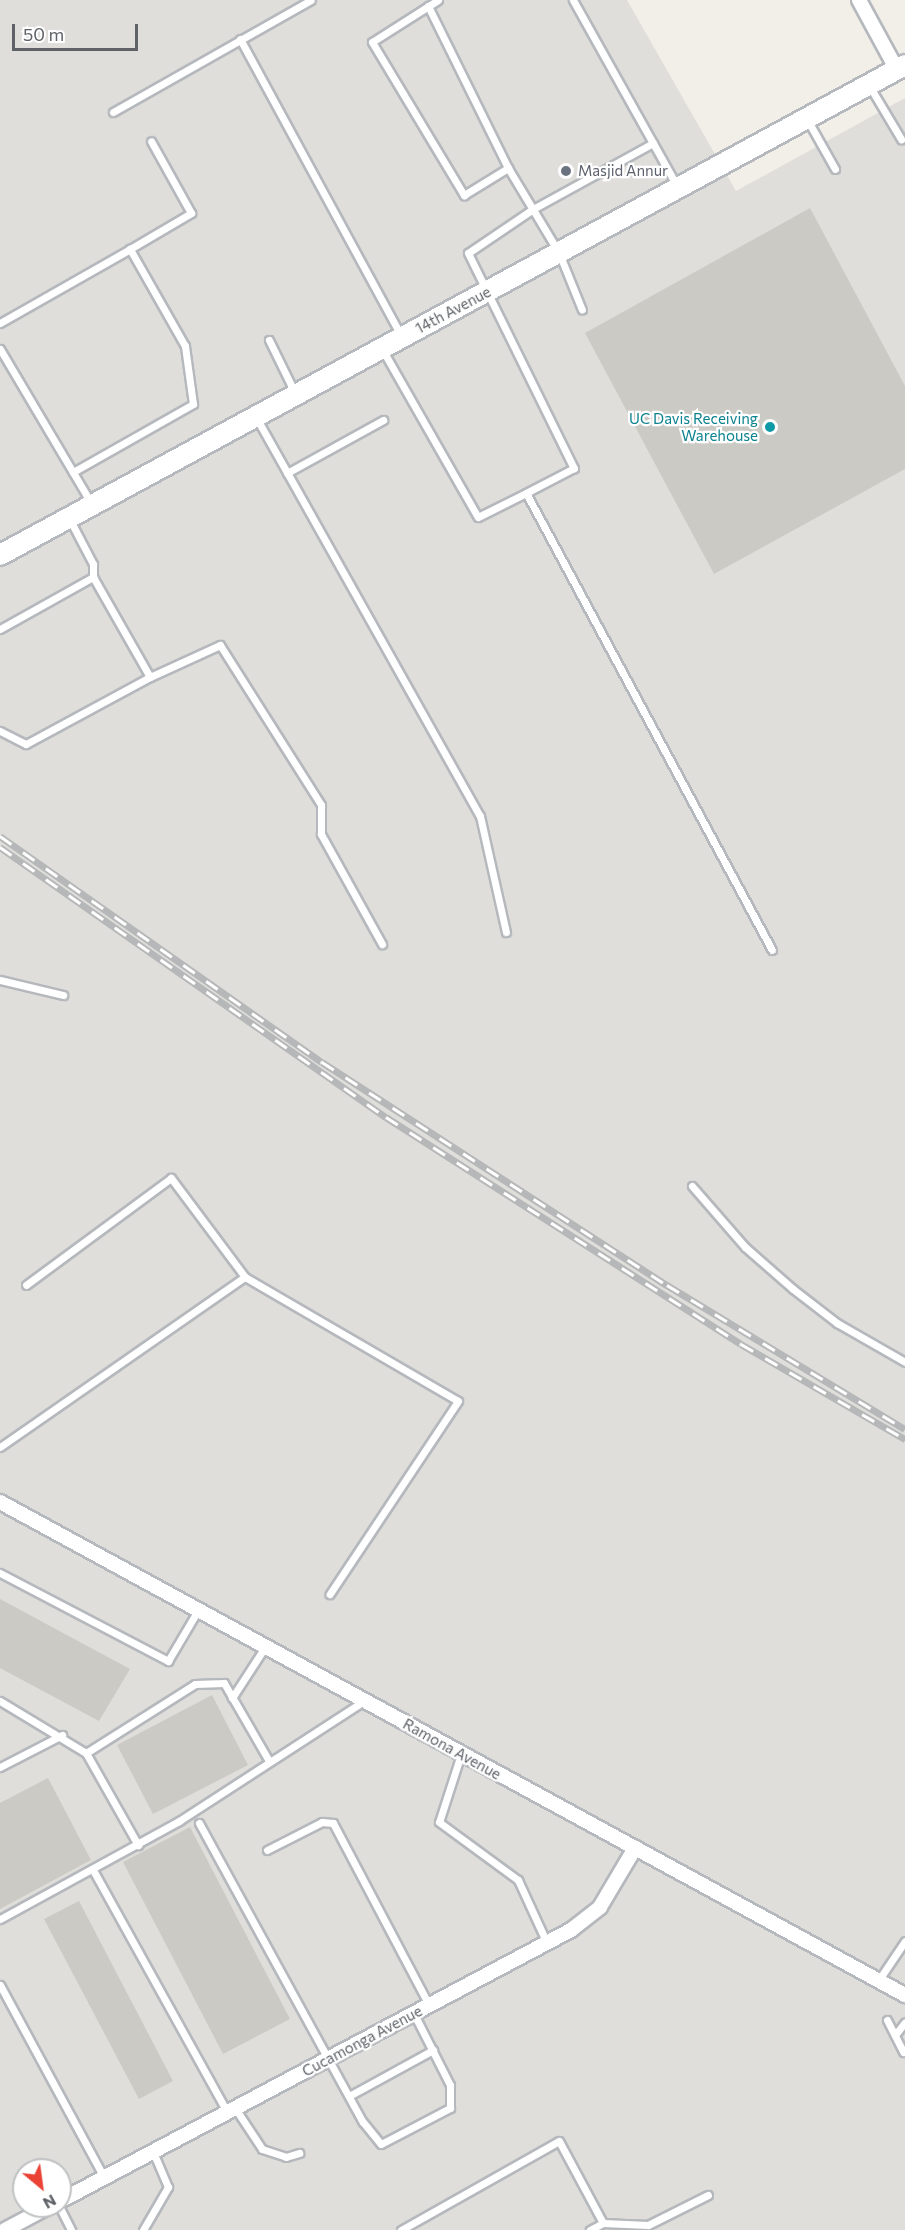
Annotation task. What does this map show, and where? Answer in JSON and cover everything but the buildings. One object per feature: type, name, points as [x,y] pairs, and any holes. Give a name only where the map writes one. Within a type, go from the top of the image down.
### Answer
[{"type":"main road","name":"14th Avenue","points":[[0,555],[901,67]]},
{"type":"street","points":[[859,0],[901,67]]},
{"type":"street","name":"Ramona Avenue","points":[[0,1502],[905,1995]]},
{"type":"street","name":"Cucamonga Avenue","points":[[72,2194],[547,1943],[600,1907],[635,1848]]},
{"type":"street","points":[[5,2230],[28,2218]]},
{"type":"lane","points":[[113,112],[311,0]]},
{"type":"lane","points":[[438,0],[372,42],[465,195],[508,168]]},
{"type":"lane","points":[[573,0],[678,188]]},
{"type":"lane","points":[[428,6],[508,168],[559,253],[582,310]]},
{"type":"lane","points":[[240,39],[402,337]]},
{"type":"lane","points":[[868,85],[901,139]]},
{"type":"lane","points":[[806,118],[835,169]]},
{"type":"lane","points":[[0,323],[191,213],[151,141]]},
{"type":"lane","points":[[382,349],[478,517],[574,468],[468,253],[533,208],[653,142]]},
{"type":"lane","points":[[73,472],[193,404],[185,346],[130,249]]},
{"type":"lane","points":[[269,340],[296,395]]},
{"type":"lane","points":[[0,349],[92,506]]},
{"type":"lane","points":[[255,417],[480,816],[506,932]]},
{"type":"lane","points":[[287,473],[383,420]]},
{"type":"lane","points":[[526,493],[772,950]]},
{"type":"lane","points":[[68,518],[93,564],[93,577],[150,677]]},
{"type":"lane","points":[[0,629],[93,577]]},
{"type":"lane","points":[[0,732],[26,744],[150,677],[220,645],[321,805],[321,834],[382,944]]},
{"type":"lane","points":[[0,981],[63,995]]},
{"type":"lane","points":[[26,1285],[171,1178],[245,1277],[458,1401],[330,1594]]},
{"type":"lane","points":[[692,1186],[745,1247],[793,1289],[837,1323],[905,1362]]},
{"type":"lane","points":[[0,1447],[245,1277]]},
{"type":"lane","points":[[0,1573],[168,1661],[198,1610]]},
{"type":"lane","points":[[232,1698],[265,1647]]},
{"type":"lane","points":[[86,1753],[195,1684],[224,1683],[269,1761]]},
{"type":"lane","points":[[0,1701],[62,1735],[86,1753],[138,1845]]},
{"type":"lane","points":[[0,1919],[138,1845],[364,1701]]},
{"type":"lane","points":[[0,1767],[62,1735]]},
{"type":"lane","points":[[461,1754],[439,1822],[518,1880],[547,1943]]},
{"type":"lane","points":[[267,1850],[322,1822],[333,1823],[429,2005]]},
{"type":"lane","points":[[199,1823],[349,2096],[381,2144],[450,2108],[450,2085],[414,2014]]},
{"type":"lane","points":[[93,1870],[231,2110],[262,2149],[286,2157],[299,2153]]},
{"type":"lane","points":[[878,1981],[905,1941]]},
{"type":"lane","points":[[0,1985],[104,2177]]},
{"type":"lane","points":[[887,2020],[903,2052]]},
{"type":"lane","points":[[895,2035],[905,2022]]},
{"type":"lane","points":[[349,2096],[433,2050]]},
{"type":"lane","points":[[401,2230],[559,2141],[603,2223]]},
{"type":"lane","points":[[143,2230],[168,2187],[153,2151]]},
{"type":"lane","points":[[590,2230],[603,2223],[648,2225],[708,2195]]},
{"type":"shaded area","points":[[0,0],[627,0],[736,191],[905,98],[905,2230],[0,2230]]},
{"type":"railway","points":[[0,836],[322,1062],[667,1285],[905,1429]]},
{"type":"railway","points":[[0,847],[386,1117],[741,1344],[905,1439]]},
{"type":"place","name":"Masjid Annur","points":[[566,171]]},
{"type":"place","name":"UC Davis Receiving Warehouse","points":[[770,427]]}]
